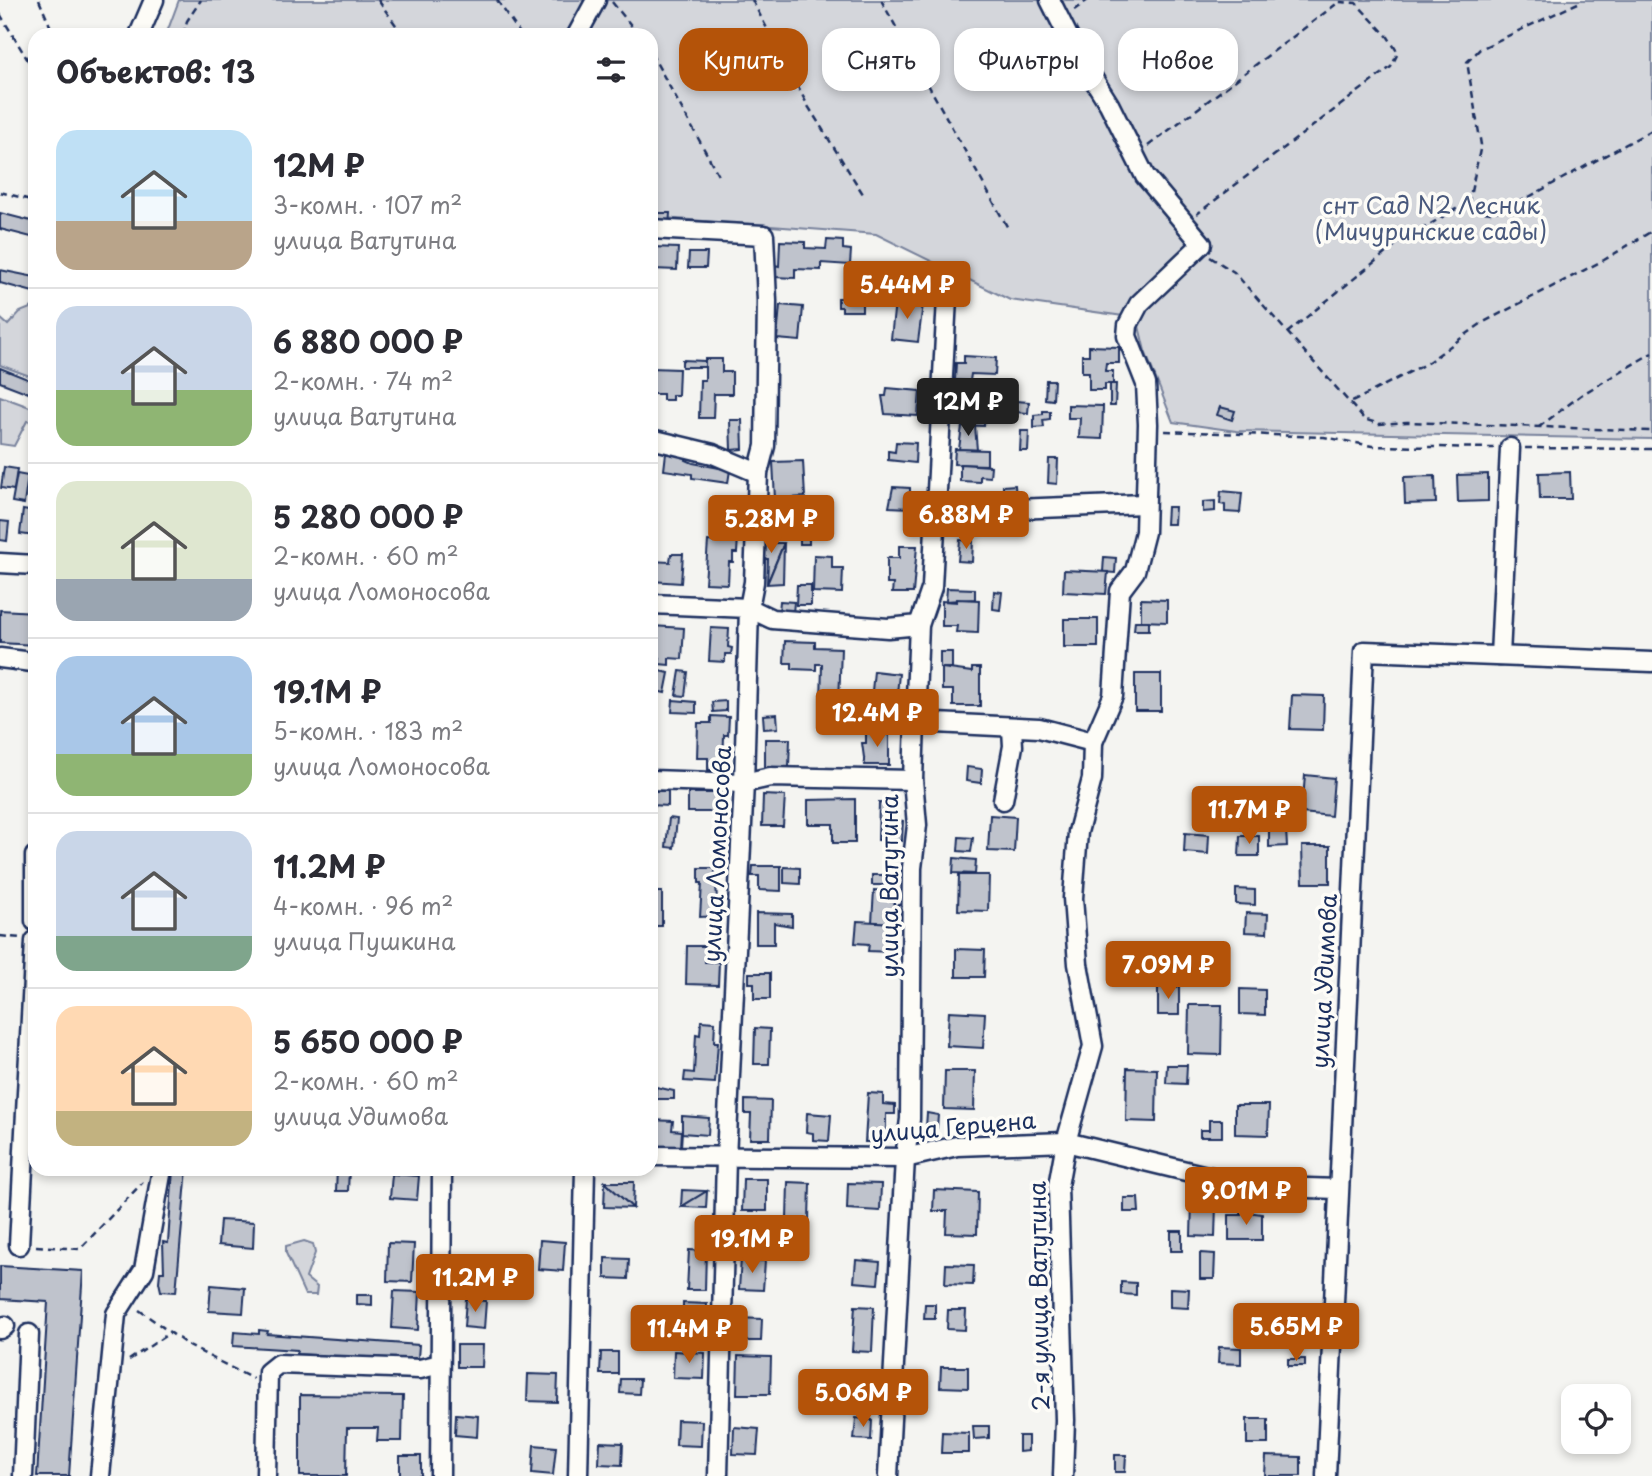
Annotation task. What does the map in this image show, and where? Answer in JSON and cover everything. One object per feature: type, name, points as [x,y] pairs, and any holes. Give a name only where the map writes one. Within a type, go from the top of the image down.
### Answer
[{"type":"street","points":[[142,28],[154,0]]},
{"type":"street","points":[[581,28],[597,0]]},
{"type":"street","points":[[1050,0],[1074,48],[1109,104],[1144,176],[1189,229],[1196,250]]},
{"type":"street","name":"улица Ломоносова","points":[[658,229],[764,235],[767,301],[765,446],[758,473],[754,582],[749,608],[744,783],[726,1158],[718,1476]]},
{"type":"street","name":"2-я улица Ватутина","points":[[1063,1476],[1065,1420],[1058,1186],[1066,1142],[1093,1046],[1078,964],[1073,898],[1078,832],[1092,779],[1093,741],[1113,696],[1120,591],[1135,571],[1145,532],[1148,430],[1146,384],[1131,349],[1128,325],[1139,304],[1196,250]]},
{"type":"street","name":"улица Ватутина","points":[[888,1476],[905,1158],[910,1119],[912,868],[917,825],[913,780],[919,625],[932,587],[947,298]]},
{"type":"street","points":[[658,441],[713,454],[758,473]]},
{"type":"street","points":[[1500,656],[1510,448]]},
{"type":"street","points":[[936,512],[1144,504]]},
{"type":"street","points":[[0,563],[28,565]]},
{"type":"street","points":[[658,604],[749,608],[772,619],[888,628],[919,625]]},
{"type":"street","name":"улица Удимова","points":[[1326,1476],[1364,651],[1652,662]]},
{"type":"street","points":[[0,659],[28,662]]},
{"type":"street","points":[[915,722],[1012,729],[1039,728],[1093,741]]},
{"type":"street","points":[[1003,800],[1013,746],[1012,729]]},
{"type":"street","points":[[658,780],[744,783],[770,777],[913,780]]},
{"type":"street","points":[[19,1245],[28,1074]]},
{"type":"street","name":"улица Герцена","points":[[658,1156],[905,1158],[957,1146],[1066,1142],[1248,1186],[1338,1189]]},
{"type":"street","points":[[100,1476],[116,1314],[144,1270],[161,1176]]},
{"type":"street","points":[[440,1476],[442,1176]]},
{"type":"street","points":[[578,1476],[585,1176]]},
{"type":"street","points":[[23,1476],[29,1334]]},
{"type":"street","points":[[266,1476],[268,1372],[278,1364],[420,1369],[440,1364]]},
{"type":"path","points":[[39,0],[51,28]]},
{"type":"path","points":[[185,28],[201,0]]},
{"type":"path","points":[[379,0],[398,28]]},
{"type":"path","points":[[497,0],[515,28]]},
{"type":"path","points":[[609,0],[633,28]]},
{"type":"path","points":[[752,0],[808,106],[863,194]]},
{"type":"path","points":[[881,0],[1009,230]]},
{"type":"path","points":[[1136,159],[1151,143],[1172,130],[1339,2],[1356,4],[1388,37],[1398,53],[1391,67],[1265,165],[1206,205],[1189,229]]},
{"type":"path","points":[[1287,333],[1398,243],[1469,201],[1481,145],[1467,62],[1480,49],[1578,3]]},
{"type":"path","points":[[0,14],[28,60]]},
{"type":"path","points":[[658,65],[719,176]]},
{"type":"path","points":[[1469,201],[1479,211],[1492,213],[1516,204],[1652,130]]},
{"type":"path","points":[[0,192],[28,199]]},
{"type":"path","points":[[1350,403],[1427,363],[1482,323],[1604,260],[1652,231]]},
{"type":"path","points":[[1196,250],[1234,272],[1364,419],[1379,424],[1407,422],[1652,431]]},
{"type":"path","points":[[1539,427],[1553,413],[1652,353]]},
{"type":"path","points":[[1148,430],[1324,437],[1372,446],[1652,449]]},
{"type":"path","points":[[19,1245],[80,1249],[142,1183],[153,1176]]},
{"type":"path","points":[[125,1301],[189,1346],[268,1387]]},
{"type":"path","points":[[110,1376],[142,1349],[171,1332]]},
{"type":"green space","name":"снт Сад N2 Лесник (Мичуринские сады)","points":[[179,0],[1652,0],[1652,439],[1236,431],[1173,422],[1145,351],[1137,318],[1010,300],[876,234],[658,218],[658,28],[169,28]]},
{"type":"green space","points":[[28,309],[28,375],[0,365],[0,318],[8,325],[20,312]]},
{"type":"green space","points":[[0,396],[28,406],[28,421],[14,446],[0,444]]},
{"type":"green space","points":[[304,1241],[313,1244],[315,1253],[306,1278],[317,1287],[316,1295],[305,1295],[286,1253],[286,1246]]},
{"type":"building","points":[[0,213],[28,220],[28,236],[0,229]]},
{"type":"building","points":[[658,213],[670,213],[669,226],[658,226]]},
{"type":"building","points":[[827,240],[843,241],[843,249],[851,250],[850,265],[821,263],[821,270],[795,269],[795,278],[774,277],[775,265],[779,266],[780,241],[805,242],[805,248],[826,249]]},
{"type":"building","points":[[658,247],[678,248],[677,270],[658,269]]},
{"type":"building","points":[[689,253],[707,253],[706,268],[688,268]]},
{"type":"building","points":[[0,270],[28,276],[28,291],[0,283]]},
{"type":"building","points":[[838,298],[862,298],[862,311],[842,311],[842,307],[838,307]]},
{"type":"building","points":[[895,301],[923,304],[918,342],[891,339]]},
{"type":"building","points":[[780,305],[803,307],[800,341],[777,339]]},
{"type":"building","points":[[1089,346],[1119,347],[1119,363],[1106,363],[1105,371],[1113,371],[1113,384],[1105,384],[1105,390],[1089,390],[1089,372],[1082,372],[1082,355],[1089,355]]},
{"type":"building","points":[[964,356],[996,358],[995,375],[971,374],[970,381],[955,380],[956,363],[964,363]]},
{"type":"building","points":[[705,359],[722,359],[722,372],[732,372],[732,394],[714,394],[713,418],[699,418],[700,380],[705,380]]},
{"type":"building","points":[[682,360],[705,361],[705,367],[682,367]]},
{"type":"building","points":[[0,368],[28,379],[28,393],[0,382]]},
{"type":"building","points":[[658,368],[679,369],[678,395],[672,395],[672,400],[663,400],[663,394],[658,394]]},
{"type":"building","points":[[1046,380],[1054,380],[1053,400],[1045,399]]},
{"type":"building","points":[[1110,384],[1116,384],[1115,406],[1110,406]]},
{"type":"building","points":[[887,388],[920,391],[918,416],[885,414],[882,396],[886,396]]},
{"type":"building","points":[[957,399],[1003,400],[1002,410],[985,410],[984,426],[956,425]]},
{"type":"building","points":[[1015,401],[1029,402],[1028,413],[1014,412]]},
{"type":"building","points":[[1068,405],[1103,406],[1102,439],[1079,438],[1080,418],[1068,418]]},
{"type":"building","points":[[1220,407],[1235,411],[1232,420],[1217,415]]},
{"type":"building","points":[[1043,411],[1050,411],[1050,419],[1043,420],[1044,427],[1034,428],[1034,415],[1043,414]]},
{"type":"building","points":[[730,420],[742,420],[743,449],[731,450]]},
{"type":"building","points":[[962,426],[975,426],[977,450],[959,449]]},
{"type":"building","points":[[1021,431],[1029,431],[1028,451],[1020,451]]},
{"type":"building","points":[[896,442],[916,443],[915,463],[888,460],[888,451],[895,452]]},
{"type":"building","points":[[955,449],[987,450],[987,465],[954,464]]},
{"type":"building","points":[[666,453],[687,456],[686,460],[693,463],[730,470],[728,483],[692,478],[692,474],[664,470]]},
{"type":"building","points":[[1049,459],[1058,459],[1057,484],[1048,483]]},
{"type":"building","points":[[803,461],[805,497],[775,499],[773,462]]},
{"type":"building","points":[[960,464],[991,466],[990,477],[980,476],[980,482],[960,481]]},
{"type":"building","points":[[4,467],[17,469],[14,490],[1,488]]},
{"type":"building","points":[[1570,472],[1571,499],[1540,499],[1539,473]]},
{"type":"building","points":[[17,474],[28,476],[24,504],[12,502]]},
{"type":"building","points":[[1488,474],[1488,501],[1458,502],[1457,475]]},
{"type":"building","points":[[1435,476],[1436,503],[1405,504],[1404,477]]},
{"type":"building","points":[[1015,485],[1016,500],[1003,500],[1003,486]]},
{"type":"building","points":[[893,487],[910,488],[910,508],[889,507]]},
{"type":"building","points":[[1221,491],[1242,493],[1240,513],[1225,512],[1225,505],[1220,504]]},
{"type":"building","points":[[1215,501],[1215,511],[1203,512],[1203,502]]},
{"type":"building","points":[[1167,507],[1175,507],[1174,524],[1166,524]]},
{"type":"building","points":[[23,510],[28,511],[28,535],[20,534]]},
{"type":"building","points":[[0,521],[9,522],[7,541],[0,540]]},
{"type":"building","points":[[800,528],[809,528],[809,544],[800,544]]},
{"type":"building","points":[[720,536],[738,537],[737,553],[733,553],[733,562],[729,562],[728,584],[705,583],[708,541],[720,542]]},
{"type":"building","points":[[960,540],[973,541],[972,562],[958,561]]},
{"type":"building","points":[[762,543],[784,543],[767,584],[768,559],[762,559]]},
{"type":"building","points":[[784,543],[783,583],[767,584]]},
{"type":"building","points":[[899,546],[917,546],[913,593],[892,593],[893,584],[887,584],[887,558],[899,558]]},
{"type":"building","points":[[671,554],[683,554],[681,583],[658,581],[658,561],[670,562]]},
{"type":"building","points":[[814,555],[832,556],[832,568],[843,568],[842,593],[813,592]]},
{"type":"building","points":[[1104,557],[1116,558],[1115,573],[1103,572]]},
{"type":"building","points":[[1064,570],[1108,572],[1106,594],[1063,592]]},
{"type":"building","points":[[797,585],[811,585],[811,605],[796,605]]},
{"type":"building","points":[[947,588],[975,589],[975,599],[946,601]]},
{"type":"building","points":[[994,591],[1002,592],[1000,610],[993,609]]},
{"type":"building","points":[[957,599],[979,600],[978,633],[956,632],[957,626],[942,626],[942,601],[957,602]]},
{"type":"building","points":[[1141,599],[1167,600],[1167,622],[1141,621]]},
{"type":"building","points":[[780,601],[794,602],[793,613],[779,612]]},
{"type":"building","points":[[0,610],[28,612],[28,645],[0,643]]},
{"type":"building","points":[[1064,619],[1098,619],[1098,647],[1064,647]]},
{"type":"building","points":[[1135,621],[1149,621],[1149,630],[1134,630]]},
{"type":"building","points":[[658,626],[684,628],[682,659],[669,658],[669,665],[659,664]]},
{"type":"building","points":[[711,628],[729,629],[728,647],[732,648],[731,654],[725,654],[725,662],[709,661]]},
{"type":"building","points":[[785,641],[815,642],[815,647],[841,648],[839,703],[821,703],[822,664],[816,664],[816,670],[792,669],[792,663],[784,663]]},
{"type":"building","points":[[940,652],[952,652],[952,668],[940,668]]},
{"type":"building","points":[[942,668],[972,672],[972,668],[980,668],[980,706],[953,706],[953,690],[942,690]]},
{"type":"building","points":[[660,671],[669,673],[665,693],[658,691]]},
{"type":"building","points":[[680,671],[688,672],[685,696],[676,695]]},
{"type":"building","points":[[874,671],[899,674],[896,704],[871,701]]},
{"type":"building","points":[[1135,674],[1161,674],[1161,711],[1135,711]]},
{"type":"building","points":[[1292,695],[1324,696],[1323,730],[1290,729]]},
{"type":"building","points":[[673,700],[696,702],[696,713],[672,712]]},
{"type":"building","points":[[726,701],[726,711],[713,712],[712,702]]},
{"type":"building","points":[[842,706],[857,707],[856,719],[841,718]]},
{"type":"building","points":[[777,714],[778,728],[764,729],[763,715]]},
{"type":"building","points":[[711,716],[729,717],[728,735],[724,735],[723,770],[708,770],[708,758],[697,758],[698,723],[711,723]]},
{"type":"building","points":[[866,732],[889,732],[889,765],[865,765],[862,743],[866,743]]},
{"type":"building","points":[[765,739],[790,739],[789,767],[765,767]]},
{"type":"building","points":[[967,767],[982,769],[981,783],[966,781]]},
{"type":"building","points":[[1305,775],[1334,778],[1331,816],[1302,813]]},
{"type":"building","points":[[658,791],[668,791],[668,806],[658,805]]},
{"type":"building","points":[[688,793],[722,793],[722,812],[688,812]]},
{"type":"building","points":[[763,795],[785,796],[783,826],[762,826]]},
{"type":"building","points":[[855,799],[855,843],[833,843],[833,824],[808,824],[808,800]]},
{"type":"building","points":[[879,803],[896,804],[895,820],[903,821],[902,841],[878,840]]},
{"type":"building","points":[[1206,805],[1230,806],[1229,825],[1205,825]]},
{"type":"building","points":[[990,815],[1016,817],[1014,852],[988,851]]},
{"type":"building","points":[[669,818],[677,819],[674,848],[666,847]]},
{"type":"building","points":[[1269,830],[1286,830],[1287,846],[1269,847]]},
{"type":"building","points":[[1185,833],[1209,835],[1208,854],[1184,852]]},
{"type":"building","points":[[1240,836],[1259,836],[1259,856],[1239,856]]},
{"type":"building","points":[[959,837],[973,838],[971,852],[958,851]]},
{"type":"building","points":[[1302,846],[1330,846],[1330,883],[1303,883]]},
{"type":"building","points":[[954,858],[976,860],[975,874],[953,873]]},
{"type":"building","points":[[753,866],[781,866],[781,891],[759,890],[759,876],[752,876]]},
{"type":"building","points":[[784,867],[800,868],[800,884],[784,883]]},
{"type":"building","points":[[699,868],[715,868],[718,916],[700,917],[702,883],[699,883]]},
{"type":"building","points":[[872,875],[897,875],[897,885],[872,885]]},
{"type":"building","points":[[959,875],[989,875],[988,911],[958,910]]},
{"type":"building","points":[[1236,889],[1255,890],[1255,905],[1236,904]]},
{"type":"building","points":[[874,890],[894,892],[894,905],[902,905],[901,924],[872,922]]},
{"type":"building","points":[[658,892],[662,892],[662,926],[658,926]]},
{"type":"building","points":[[756,913],[792,914],[792,926],[774,923],[774,944],[756,944]]},
{"type":"building","points":[[1246,913],[1268,914],[1267,933],[1245,932]]},
{"type":"building","points":[[857,921],[895,923],[891,952],[868,951],[869,944],[855,943]]},
{"type":"building","points":[[687,946],[705,946],[705,962],[719,962],[718,985],[686,984]]},
{"type":"building","points":[[956,949],[985,950],[984,977],[956,977]]},
{"type":"building","points":[[749,973],[770,973],[770,999],[754,999],[754,983],[749,983]]},
{"type":"building","points":[[1158,987],[1179,987],[1179,1015],[1158,1015]]},
{"type":"building","points":[[1240,989],[1265,990],[1265,1015],[1240,1014]]},
{"type":"building","points":[[1189,1005],[1222,1005],[1221,1055],[1188,1054]]},
{"type":"building","points":[[949,1011],[985,1013],[983,1048],[947,1046]]},
{"type":"building","points":[[701,1021],[715,1022],[714,1042],[718,1042],[715,1083],[684,1081],[685,1072],[694,1073],[696,1034],[700,1035]]},
{"type":"building","points":[[755,1028],[770,1029],[769,1064],[754,1064]]},
{"type":"building","points":[[1167,1065],[1187,1065],[1186,1084],[1166,1083]]},
{"type":"building","points":[[1127,1068],[1157,1069],[1156,1122],[1126,1121]]},
{"type":"building","points":[[945,1071],[975,1071],[974,1110],[944,1109]]},
{"type":"building","points":[[658,1087],[674,1091],[674,1099],[658,1099]]},
{"type":"building","points":[[868,1093],[883,1094],[883,1104],[895,1105],[895,1114],[886,1114],[886,1142],[865,1142]]},
{"type":"building","points":[[745,1100],[771,1101],[770,1139],[750,1139],[751,1114],[745,1114]]},
{"type":"building","points":[[1235,1105],[1269,1105],[1268,1135],[1235,1134]]},
{"type":"building","points":[[807,1113],[831,1115],[829,1141],[813,1140],[813,1133],[806,1132]]},
{"type":"building","points":[[927,1113],[938,1115],[937,1128],[926,1127]]},
{"type":"building","points":[[682,1116],[709,1118],[708,1135],[682,1133]]},
{"type":"building","points":[[658,1120],[673,1121],[672,1130],[682,1131],[681,1147],[658,1146]]},
{"type":"building","points":[[1209,1120],[1222,1120],[1222,1137],[1200,1137],[1200,1130],[1209,1130]]},
{"type":"building","points":[[173,1176],[186,1176],[176,1292],[161,1291],[159,1282],[160,1272],[164,1272],[163,1242],[168,1243]]},
{"type":"building","points":[[337,1176],[349,1176],[348,1191],[336,1191]]},
{"type":"building","points":[[392,1176],[419,1176],[417,1200],[390,1198]]},
{"type":"building","points":[[743,1179],[767,1179],[767,1211],[742,1211]]},
{"type":"building","points":[[605,1182],[633,1208],[604,1207]]},
{"type":"building","points":[[605,1182],[634,1182],[633,1208]]},
{"type":"building","points":[[788,1182],[810,1183],[809,1220],[787,1219]]},
{"type":"building","points":[[848,1183],[881,1184],[880,1211],[847,1209]]},
{"type":"building","points":[[682,1190],[707,1191],[681,1207]]},
{"type":"building","points":[[934,1190],[978,1192],[977,1234],[946,1233],[947,1211],[933,1211]]},
{"type":"building","points":[[707,1191],[706,1208],[681,1207]]},
{"type":"building","points":[[1124,1198],[1138,1198],[1139,1212],[1124,1212]]},
{"type":"building","points":[[1192,1203],[1216,1204],[1215,1237],[1191,1236]]},
{"type":"building","points":[[1241,1211],[1262,1214],[1262,1240],[1229,1240],[1229,1215],[1241,1215]]},
{"type":"building","points":[[220,1220],[254,1222],[253,1248],[218,1245]]},
{"type":"building","points":[[1171,1231],[1182,1231],[1182,1251],[1171,1251]]},
{"type":"building","points":[[540,1240],[565,1242],[563,1271],[538,1269]]},
{"type":"building","points":[[388,1243],[414,1244],[412,1282],[387,1281]]},
{"type":"building","points":[[689,1250],[706,1251],[705,1290],[687,1290]]},
{"type":"building","points":[[1200,1253],[1215,1254],[1214,1279],[1200,1279]]},
{"type":"building","points":[[605,1258],[629,1259],[628,1279],[605,1278]]},
{"type":"building","points":[[741,1259],[765,1261],[763,1290],[739,1289]]},
{"type":"building","points":[[856,1260],[880,1262],[878,1284],[854,1282]]},
{"type":"building","points":[[946,1264],[974,1265],[973,1285],[945,1284]]},
{"type":"building","points":[[0,1266],[83,1271],[69,1476],[37,1476],[48,1302],[0,1299]]},
{"type":"building","points":[[1121,1282],[1136,1283],[1136,1295],[1121,1294]]},
{"type":"building","points":[[211,1285],[245,1288],[243,1313],[209,1311]]},
{"type":"building","points":[[1170,1288],[1189,1289],[1188,1308],[1170,1307]]},
{"type":"building","points":[[394,1291],[420,1292],[418,1330],[392,1328]]},
{"type":"building","points":[[357,1295],[372,1295],[372,1305],[357,1304]]},
{"type":"building","points":[[466,1299],[486,1301],[484,1329],[464,1327]]},
{"type":"building","points":[[683,1303],[707,1304],[706,1326],[683,1325]]},
{"type":"building","points":[[925,1304],[935,1304],[935,1319],[924,1319]]},
{"type":"building","points":[[855,1306],[874,1307],[872,1352],[852,1351]]},
{"type":"building","points":[[948,1310],[966,1310],[965,1330],[947,1329]]},
{"type":"building","points":[[737,1318],[762,1319],[761,1341],[737,1341]]},
{"type":"building","points":[[259,1330],[268,1331],[267,1334],[419,1345],[418,1358],[410,1358],[410,1361],[296,1354],[297,1350],[233,1346],[234,1332],[259,1334]]},
{"type":"building","points":[[457,1345],[483,1345],[482,1367],[457,1367]]},
{"type":"building","points":[[1219,1347],[1241,1348],[1241,1364],[1218,1363]]},
{"type":"building","points":[[674,1351],[705,1353],[704,1379],[673,1378]]},
{"type":"building","points":[[601,1352],[618,1352],[618,1374],[600,1374]]},
{"type":"building","points":[[738,1356],[771,1357],[770,1394],[737,1394]]},
{"type":"building","points":[[1288,1359],[1305,1359],[1305,1366],[1288,1366]]},
{"type":"building","points":[[941,1367],[968,1367],[968,1388],[940,1387]]},
{"type":"building","points":[[528,1374],[558,1375],[557,1402],[527,1401]]},
{"type":"building","points":[[843,1376],[871,1376],[871,1398],[844,1399]]},
{"type":"building","points":[[621,1379],[640,1379],[639,1394],[620,1393]]},
{"type":"building","points":[[300,1395],[403,1396],[402,1441],[377,1441],[378,1428],[347,1428],[346,1476],[300,1476]]},
{"type":"building","points":[[456,1414],[478,1416],[477,1437],[455,1435]]},
{"type":"building","points":[[856,1418],[872,1420],[871,1440],[854,1439]]},
{"type":"building","points":[[1247,1419],[1268,1419],[1268,1444],[1247,1444]]},
{"type":"building","points":[[677,1420],[702,1421],[701,1446],[676,1445]]},
{"type":"building","points":[[973,1426],[989,1426],[989,1438],[974,1439]]},
{"type":"building","points":[[734,1427],[759,1429],[757,1455],[733,1454]]},
{"type":"building","points":[[942,1432],[969,1433],[969,1453],[941,1453]]},
{"type":"building","points":[[1019,1436],[1028,1436],[1028,1451],[1019,1452]]},
{"type":"building","points":[[600,1442],[623,1443],[622,1465],[599,1464]]},
{"type":"building","points":[[534,1445],[556,1447],[553,1475],[532,1473]]},
{"type":"building","points":[[1115,1455],[1126,1455],[1125,1472],[1115,1472]]},
{"type":"building","points":[[400,1456],[421,1456],[421,1476],[400,1476]]},
{"type":"building","points":[[1266,1456],[1301,1457],[1301,1476],[1265,1476]]}]
